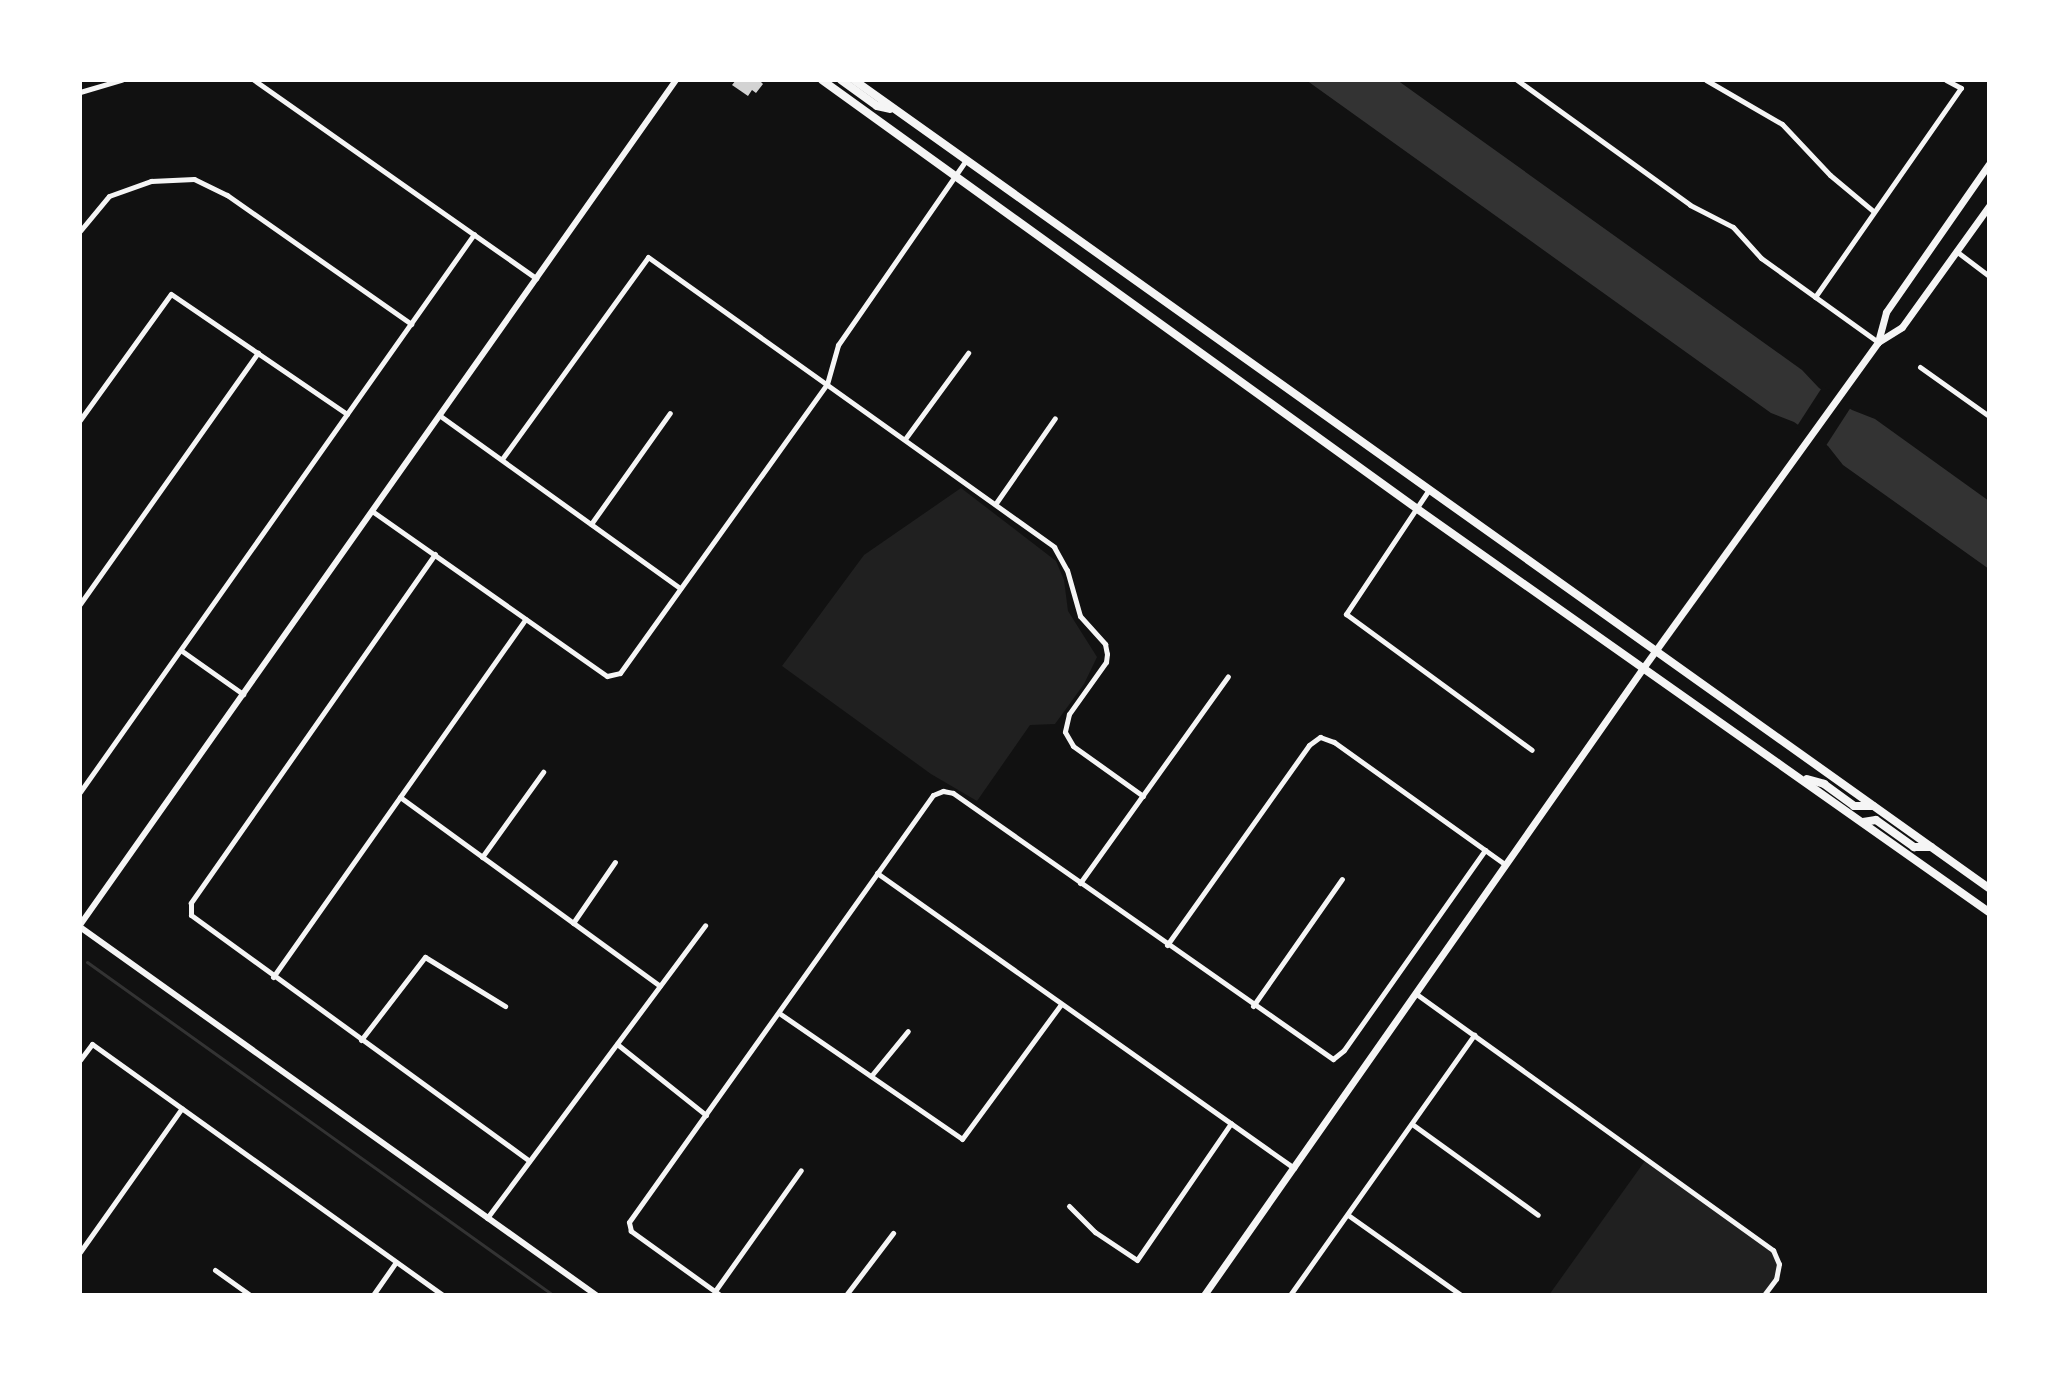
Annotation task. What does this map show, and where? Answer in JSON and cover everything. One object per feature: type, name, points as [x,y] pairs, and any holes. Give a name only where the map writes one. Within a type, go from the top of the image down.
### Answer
[{"type":"main road","points":[[841,80],[877,106],[899,112]]},
{"type":"main road","points":[[854,80],[1989,888]]},
{"type":"main road","points":[[826,81],[954,177],[1416,508],[1986,910]]},
{"type":"main road","points":[[1204,1295],[1643,668],[1878,342],[1886,312],[1989,164]]},
{"type":"main road","points":[[1878,342],[1902,327],[1989,206]]},
{"type":"main road","points":[[1797,776],[1824,784],[1854,806],[1874,806]]},
{"type":"main road","points":[[1862,822],[1876,820],[1914,847],[1931,847]]},
{"type":"street","points":[[80,92],[121,80]]},
{"type":"street","points":[[254,80],[536,278]]},
{"type":"street","points":[[596,1295],[80,926],[676,80]]},
{"type":"street","points":[[1517,80],[1690,205],[1733,227],[1761,258],[1878,342]]},
{"type":"street","points":[[1706,80],[1782,124],[1830,175],[1873,211]]},
{"type":"street","points":[[1815,297],[1961,88],[1946,80]]},
{"type":"street","points":[[372,511],[613,677],[620,673],[827,384],[838,345],[966,160]]},
{"type":"street","points":[[80,231],[109,196],[151,181],[194,179],[227,195],[411,324]]},
{"type":"street","points":[[80,792],[474,234]]},
{"type":"street","points":[[1956,251],[1989,276]]},
{"type":"street","points":[[502,459],[648,257],[1043,536],[1063,560],[1080,616],[1105,644],[1107,654],[1069,714],[1065,732],[1073,746],[1143,796]]},
{"type":"street","points":[[80,420],[171,294],[347,414]]},
{"type":"street","points":[[80,604],[258,353]]},
{"type":"street","points":[[905,439],[968,353]]},
{"type":"street","points":[[1920,367],[1989,416]]},
{"type":"street","points":[[591,524],[670,413]]},
{"type":"street","points":[[439,415],[680,588]]},
{"type":"street","points":[[996,503],[1055,418]]},
{"type":"street","points":[[1428,491],[1346,614],[1532,750]]},
{"type":"street","points":[[435,554],[191,903],[191,915],[529,1161]]},
{"type":"street","points":[[273,977],[526,619]]},
{"type":"street","points":[[182,651],[243,694]]},
{"type":"street","points":[[1080,883],[1228,676]]},
{"type":"street","points":[[1167,945],[1309,745],[1320,737],[1334,742],[1506,865]]},
{"type":"street","points":[[482,857],[543,772]]},
{"type":"street","points":[[801,1170],[717,1293],[631,1231],[629,1222],[634,1213],[929,800],[943,791],[953,793],[1328,1057],[1340,1056],[1485,850]]},
{"type":"street","points":[[400,797],[660,986]]},
{"type":"street","points":[[573,923],[615,862]]},
{"type":"street","points":[[877,873],[1294,1168]]},
{"type":"street","points":[[1253,1006],[1342,879]]},
{"type":"street","points":[[1986,910],[1989,899]]},
{"type":"street","points":[[487,1218],[705,925]]},
{"type":"street","points":[[361,1040],[425,957],[505,1006]]},
{"type":"street","points":[[1415,993],[1773,1250],[1779,1264],[1776,1279],[1764,1295]]},
{"type":"street","points":[[779,1013],[962,1139],[1061,1004]]},
{"type":"street","points":[[871,1076],[908,1031]]},
{"type":"street","points":[[1290,1295],[1474,1035]]},
{"type":"street","points":[[80,1060],[92,1044],[442,1295]]},
{"type":"street","points":[[617,1044],[706,1115]]},
{"type":"street","points":[[80,1252],[182,1108]]},
{"type":"street","points":[[1069,1206],[1095,1232],[1137,1260],[1231,1123]]},
{"type":"street","points":[[1412,1124],[1538,1215]]},
{"type":"street","points":[[1348,1215],[1461,1295]]},
{"type":"street","points":[[846,1295],[893,1233]]},
{"type":"street","points":[[373,1295],[396,1262]]},
{"type":"street","points":[[215,1270],[250,1295]]},
{"type":"shaded area","points":[[1306,80],[1397,80],[1802,370],[1819,388],[1852,410],[1875,419],[1989,501],[1989,569],[1843,465],[1828,446],[1794,422],[1771,413]]},
{"type":"shaded area","points":[[961,488],[1056,561],[1064,580],[1068,611],[1097,657],[1084,684],[1055,724],[1030,725],[977,801],[931,774],[782,666],[864,555]]},
{"type":"shaded area","points":[[1647,1158],[1773,1250],[1779,1264],[1776,1279],[1764,1295],[1549,1295]]},
{"type":"pier","points":[[1823,386],[1852,405],[1825,447],[1796,428]]},
{"type":"building","points":[[736,80],[759,80],[763,84],[756,93],[752,90],[748,96],[732,85]]},
{"type":"waterway","points":[[87,962],[553,1295]]}]
